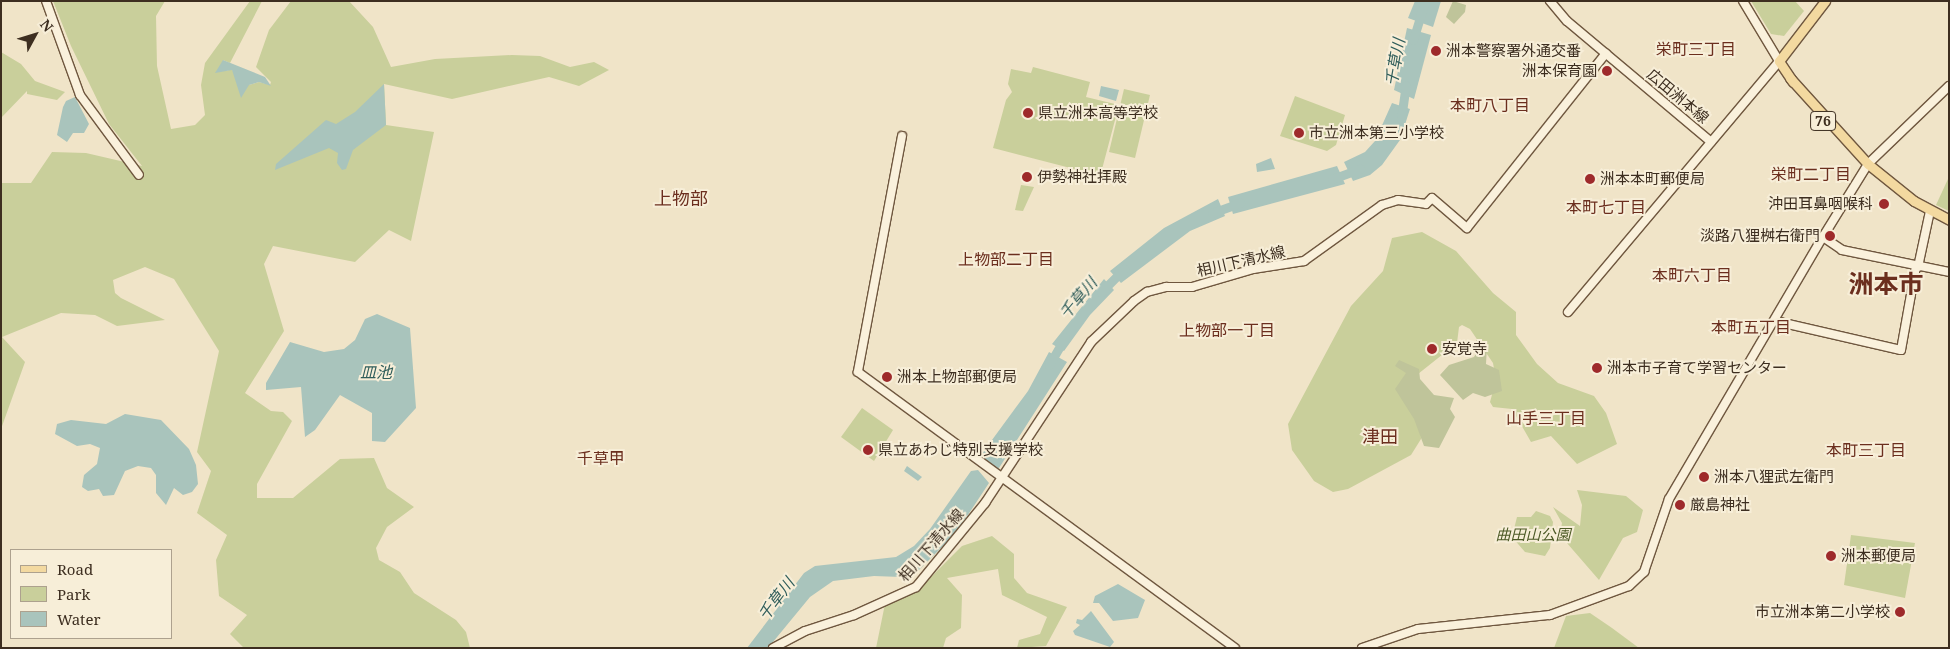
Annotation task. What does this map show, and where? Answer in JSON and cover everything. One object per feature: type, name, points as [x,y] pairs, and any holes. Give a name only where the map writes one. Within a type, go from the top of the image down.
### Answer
[{"type":"main road","points":[[1779,61],[1825,1]]},
{"type":"main road","name":"76","points":[[1779,61],[1790,78],[1864,161],[1930,212],[1949,220]]},
{"type":"street","points":[[46,1],[80,94],[139,175]]},
{"type":"street","name":"広田洲本線","points":[[1550,1],[1567,21],[1711,142],[1779,61]]},
{"type":"street","points":[[1742,1],[1779,61]]},
{"type":"street","name":"相川下清水線","points":[[774,648],[799,633],[854,615],[916,587],[973,518],[1091,342],[1134,300],[1147,292],[1166,287],[1192,287],[1253,269],[1304,261],[1382,205],[1398,200],[1426,204],[1432,198],[1468,228],[1606,53]]},
{"type":"street","points":[[1362,648],[1378,645],[1418,629],[1550,615],[1629,586],[1644,572],[1669,499],[1775,321],[1864,161],[1949,86]]},
{"type":"street","points":[[902,136],[858,370],[1000,477],[1235,648]]},
{"type":"street","points":[[1568,312],[1711,142]]},
{"type":"street","points":[[1775,321],[1901,350],[1930,212]]},
{"type":"street","points":[[1823,237],[1842,250],[1917,267],[1949,272]]},
{"type":"green space","points":[[53,1],[165,1],[156,16],[157,66],[171,129],[195,125],[205,115],[201,85],[205,63],[250,1],[262,1],[230,63],[223,60],[226,71],[232,69],[237,81],[249,85],[259,82],[270,85],[271,82],[256,67],[269,30],[291,1],[349,1],[373,27],[391,67],[435,59],[512,55],[540,56],[570,67],[594,62],[609,70],[579,86],[549,77],[452,99],[384,84],[386,125],[434,132],[411,241],[389,230],[355,262],[273,246],[264,264],[284,331],[245,393],[271,411],[283,412],[292,421],[257,484],[257,498],[293,498],[340,459],[374,458],[387,488],[414,507],[387,527],[376,548],[379,560],[400,572],[414,593],[456,620],[466,632],[470,648],[244,648],[230,634],[247,615],[219,596],[216,560],[227,535],[197,513],[211,471],[197,452],[219,351],[174,279],[145,267],[113,280],[115,293],[121,298],[165,320],[117,326],[95,315],[61,313],[2,337],[25,362],[1,429],[1,183],[31,183],[52,152],[86,153],[142,166],[109,124],[71,46]]},
{"type":"green space","points":[[1453,1],[1466,5],[1465,12],[1454,24],[1446,17]]},
{"type":"green space","points":[[1751,1],[1795,1],[1804,11],[1784,36],[1771,34]]},
{"type":"green space","points":[[1,52],[21,64],[35,81],[65,92],[57,100],[27,94],[27,91],[1,118]]},
{"type":"green space","points":[[1033,67],[1090,82],[1086,97],[1119,105],[1101,173],[1086,172],[993,148],[1006,100],[1012,92],[1008,84],[1011,69],[1031,73]]},
{"type":"green space","points":[[1124,89],[1150,95],[1135,158],[1109,152]]},
{"type":"green space","points":[[1295,96],[1345,115],[1336,145],[1327,151],[1280,136]]},
{"type":"green space","points":[[1949,180],[1949,211],[1936,205]]},
{"type":"green space","points":[[1021,185],[1034,187],[1023,211],[1015,210]]},
{"type":"green space","points":[[1422,232],[1456,251],[1493,293],[1516,312],[1516,335],[1537,364],[1558,383],[1594,396],[1606,413],[1617,444],[1577,464],[1551,436],[1531,442],[1512,409],[1493,407],[1490,402],[1496,380],[1493,363],[1470,329],[1462,325],[1459,327],[1457,343],[1418,374],[1421,439],[1411,455],[1348,489],[1333,492],[1314,481],[1292,450],[1288,424],[1351,306],[1383,271],[1392,238]]},
{"type":"green space","points":[[1476,340],[1487,346],[1486,364],[1499,370],[1502,391],[1485,397],[1473,393],[1463,400],[1440,375],[1449,365],[1474,357],[1477,352]]},
{"type":"green space","points":[[1399,360],[1419,369],[1420,379],[1434,395],[1454,398],[1450,409],[1455,417],[1439,448],[1424,446],[1414,419],[1395,389],[1406,373],[1395,366]]},
{"type":"green space","points":[[862,408],[893,430],[874,461],[841,437]]},
{"type":"green space","points":[[1577,490],[1626,496],[1643,510],[1637,532],[1623,538],[1599,580],[1560,535],[1562,523],[1553,507],[1580,526],[1582,505]]},
{"type":"green space","name":"曲田山公園","points":[[1536,511],[1550,516],[1553,522],[1550,548],[1545,556],[1525,552],[1512,537],[1517,517],[1531,517]]},
{"type":"green space","points":[[1851,535],[1915,543],[1905,598],[1844,585]]},
{"type":"green space","points":[[992,536],[1014,554],[1014,578],[1027,593],[1067,607],[1046,646],[1017,648],[1019,640],[1040,634],[1047,617],[1002,595],[998,569],[947,578],[962,595],[961,628],[946,638],[943,648],[876,648],[885,604],[918,590],[962,546]]},
{"type":"green space","points":[[1590,613],[1639,648],[1554,648],[1566,616]]},
{"type":"water","points":[[1415,1],[1441,1],[1433,27],[1408,18]]},
{"type":"water","points":[[1407,28],[1431,35],[1414,99],[1394,90]]},
{"type":"water","points":[[223,60],[265,77],[271,86],[259,82],[249,85],[241,98],[232,70],[215,73]]},
{"type":"water","points":[[384,84],[386,125],[353,150],[346,169],[342,170],[337,163],[338,153],[329,148],[275,170],[276,164],[326,120],[336,124],[355,112]]},
{"type":"water","points":[[1101,86],[1119,90],[1116,101],[1099,96]]},
{"type":"water","points":[[75,97],[89,124],[84,133],[73,133],[67,142],[57,135],[63,107],[66,101]]},
{"type":"water","points":[[1392,103],[1410,109],[1400,140],[1382,165],[1370,175],[1353,181],[1344,162],[1365,152],[1375,141]]},
{"type":"water","points":[[1271,158],[1275,169],[1257,172],[1256,164]]},
{"type":"water","points":[[1337,166],[1345,184],[1233,214],[1228,197]]},
{"type":"water","points":[[1218,199],[1225,216],[1190,231],[1121,283],[1110,271],[1164,228]]},
{"type":"water","points":[[1104,279],[1114,290],[1090,315],[1064,351],[1052,344]]},
{"type":"water","name":"皿池","points":[[377,314],[410,328],[416,408],[385,442],[372,441],[372,413],[340,395],[315,430],[305,437],[301,387],[266,390],[266,383],[290,342],[324,352],[344,349],[355,340],[365,319]]},
{"type":"water","points":[[1049,352],[1067,362],[999,468],[994,469],[983,462],[981,455],[1028,391]]},
{"type":"water","points":[[125,414],[161,420],[189,449],[196,465],[198,484],[192,492],[183,495],[174,488],[166,505],[156,493],[156,475],[151,468],[138,466],[125,471],[114,495],[103,496],[99,489],[88,491],[82,487],[84,475],[97,464],[100,448],[90,444],[77,446],[55,434],[57,424],[71,420],[106,424]]},
{"type":"water","points":[[907,466],[922,477],[918,481],[904,471]]},
{"type":"water","points":[[978,470],[989,483],[956,533],[919,570],[901,577],[874,576],[833,581],[810,597],[768,648],[747,648],[804,573],[815,566],[896,557],[914,546],[930,529],[971,471]]},
{"type":"water","points":[[1118,584],[1145,600],[1138,618],[1113,621],[1099,603],[1093,603],[1095,596]]},
{"type":"water","points":[[1091,611],[1114,642],[1110,647],[1075,635],[1073,631],[1080,625],[1076,623],[1077,619],[1082,620]]},
{"type":"waterway","name":"千草川","points":[[1413,40],[1425,1]]},
{"type":"waterway","name":"千草川","points":[[1401,119],[1406,85]]},
{"type":"waterway","name":"千草川","points":[[1332,179],[1360,169]]},
{"type":"waterway","name":"千草川","points":[[1212,213],[1240,203]]},
{"type":"waterway","name":"千草川","points":[[1101,292],[1124,269]]},
{"type":"waterway","name":"千草川","points":[[1049,365],[1065,337]]},
{"type":"place","name":"洲本警察署外通交番","points":[[1436,51]]},
{"type":"place","name":"洲本保育園","points":[[1607,71]]},
{"type":"place","name":"県立洲本高等学校","points":[[1028,113]]},
{"type":"place","name":"市立洲本第三小学校","points":[[1299,133]]},
{"type":"place","name":"伊勢神社拝殿","points":[[1027,177]]},
{"type":"place","name":"洲本本町郵便局","points":[[1590,179]]},
{"type":"place","name":"沖田耳鼻咽喉科","points":[[1884,204]]},
{"type":"place","name":"淡路八狸桝右衛門","points":[[1830,236]]},
{"type":"place","name":"安覚寺","points":[[1432,349]]},
{"type":"place","name":"洲本市子育て学習センター","points":[[1597,368]]},
{"type":"place","name":"洲本上物部郵便局","points":[[887,377]]},
{"type":"place","name":"県立あわじ特別支援学校","points":[[868,450]]},
{"type":"place","name":"洲本八狸武左衛門","points":[[1704,477]]},
{"type":"place","name":"厳島神社","points":[[1680,505]]},
{"type":"place","name":"洲本郵便局","points":[[1831,556]]},
{"type":"place","name":"市立洲本第二小学校","points":[[1900,612]]},
{"type":"district","name":"栄町三丁目","points":[[1696,49]]},
{"type":"district","name":"本町八丁目","points":[[1490,105]]},
{"type":"district","name":"栄町二丁目","points":[[1811,174]]},
{"type":"district","name":"上物部","points":[[681,198]]},
{"type":"district","name":"本町七丁目","points":[[1606,207]]},
{"type":"district","name":"上物部二丁目","points":[[1006,259]]},
{"type":"district","name":"本町六丁目","points":[[1692,275]]},
{"type":"district","name":"洲本市","points":[[1886,283]]},
{"type":"district","name":"本町五丁目","points":[[1751,327]]},
{"type":"district","name":"上物部一丁目","points":[[1227,330]]},
{"type":"district","name":"山手三丁目","points":[[1546,418]]},
{"type":"district","name":"津田","points":[[1380,436]]},
{"type":"district","name":"本町三丁目","points":[[1866,450]]},
{"type":"district","name":"千草甲","points":[[601,458]]}]
